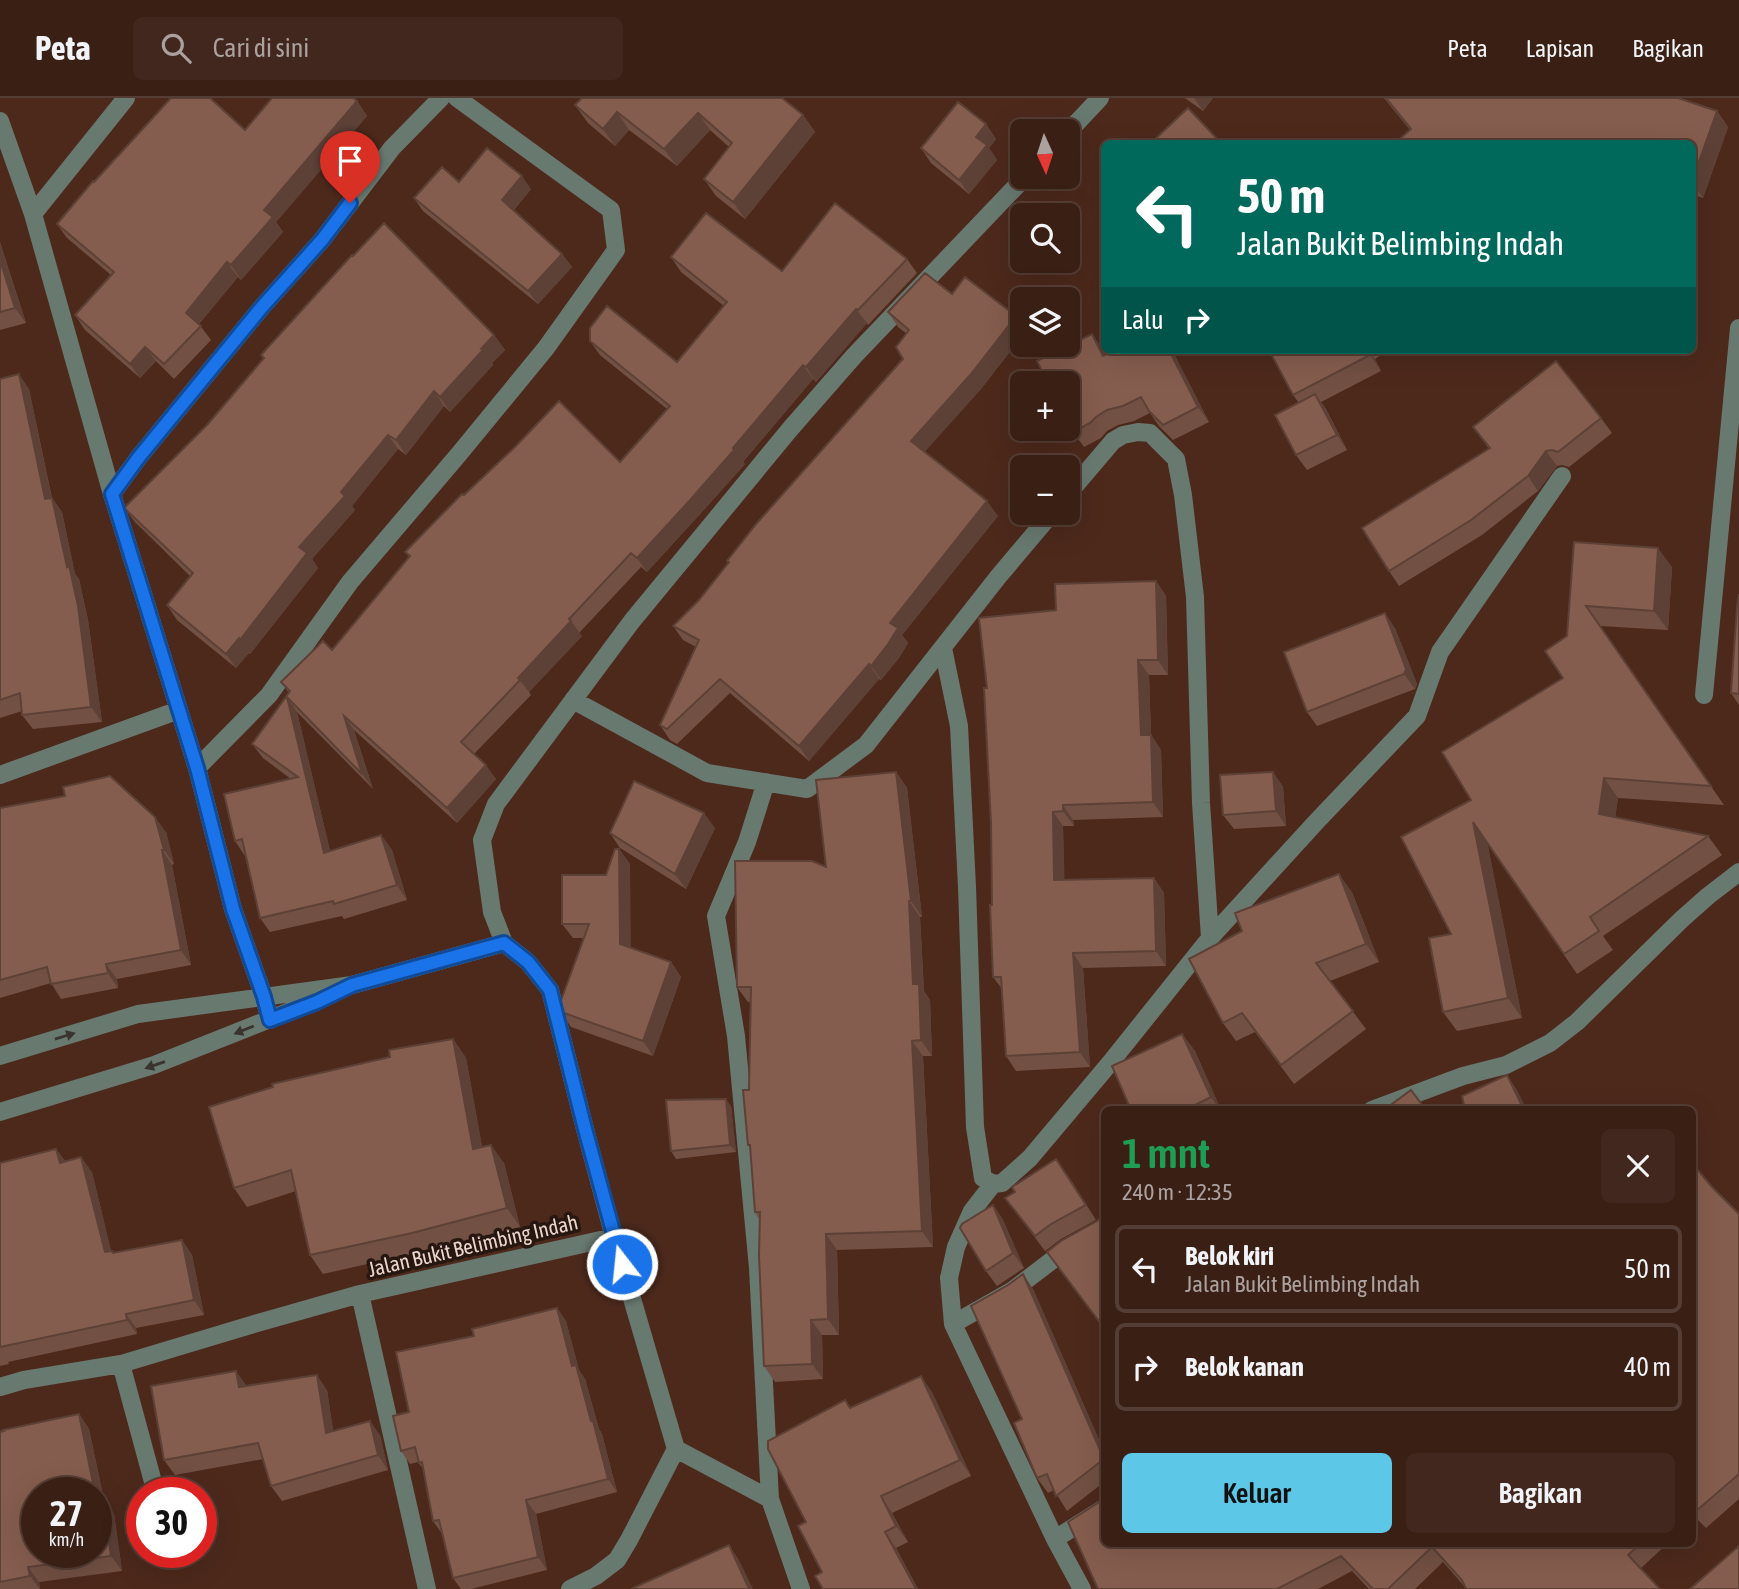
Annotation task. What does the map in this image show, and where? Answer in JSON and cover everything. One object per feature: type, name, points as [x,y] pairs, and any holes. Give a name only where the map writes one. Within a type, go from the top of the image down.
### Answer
[{"type":"street","points":[[33,214],[126,98]]},
{"type":"street","points":[[112,494],[262,307],[322,240],[392,148],[441,98]]},
{"type":"street","points":[[197,768],[269,695],[351,582],[546,348],[616,250],[611,210],[457,98]]},
{"type":"street","points":[[1080,119],[1100,98]]},
{"type":"street","points":[[0,121],[33,214],[112,494],[197,768],[233,909],[270,1020]]},
{"type":"street","points":[[0,1056],[138,1014],[352,985],[504,943],[492,912],[482,840],[496,803],[632,621],[791,428],[854,356],[1014,189]]},
{"type":"street","points":[[1704,695],[1739,328]]},
{"type":"street","points":[[1080,480],[1113,441],[1123,435],[1150,433],[1176,459],[1195,597],[1201,803],[1210,938]]},
{"type":"street","points":[[943,648],[959,726],[975,1127],[983,1178],[993,1184],[1002,1183],[1030,1158],[1210,938],[1417,716],[1440,652],[1562,476]]},
{"type":"street","points":[[573,700],[707,773],[807,789],[866,745],[998,576],[1042,525]]},
{"type":"street","points":[[0,775],[179,710]]},
{"type":"street","points":[[766,782],[747,842],[716,916],[736,1036],[758,1268],[770,1499],[801,1589]]},
{"type":"street","points":[[1383,1106],[1463,1076],[1506,1065],[1550,1043],[1577,1022],[1707,896],[1739,872]]},
{"type":"street","name":"Jalan Bukit Belimbing Indah","points":[[0,1387],[24,1380],[121,1364],[360,1294],[614,1237],[550,990],[528,962],[504,943]]},
{"type":"street","points":[[0,1112],[155,1065],[317,1002],[352,985]]},
{"type":"street","points":[[993,1184],[972,1211],[956,1247],[949,1278],[953,1324],[1055,1539],[1082,1589]]},
{"type":"street","points":[[953,1324],[1013,1290],[1067,1250],[1101,1231]]},
{"type":"street","points":[[570,1589],[596,1576],[617,1560],[676,1449],[614,1237]]},
{"type":"street","points":[[360,1294],[427,1589]]},
{"type":"street","points":[[121,1364],[152,1477]]},
{"type":"street","points":[[676,1449],[770,1499]]},
{"type":"street","points":[[1055,1539],[1101,1510]]},
{"type":"building","points":[[171,98],[210,98],[245,130],[272,98],[353,98],[357,101],[264,210],[273,217],[231,265],[227,262],[186,313],[201,326],[164,364],[145,347],[130,364],[75,315],[114,272],[57,224],[93,181]]},
{"type":"building","points":[[582,98],[782,98],[803,115],[733,202],[704,179],[732,143],[698,113],[664,149],[617,112],[603,129],[575,105]]},
{"type":"building","points":[[1386,98],[1678,98],[1717,111],[1696,170],[1696,140],[1399,140],[1411,129]]},
{"type":"building","points":[[958,102],[986,124],[976,137],[987,145],[959,180],[921,148]]},
{"type":"building","points":[[1188,108],[1218,140],[1154,140]]},
{"type":"building","points":[[487,148],[522,176],[502,200],[562,254],[528,291],[414,198],[442,167],[459,182]]},
{"type":"building","points":[[835,203],[907,259],[858,310],[856,309],[806,367],[803,365],[691,499],[637,558],[631,553],[569,619],[571,621],[518,678],[520,680],[461,742],[486,765],[447,808],[344,716],[362,774],[287,697],[324,853],[381,835],[397,885],[334,904],[333,901],[260,918],[242,839],[235,841],[224,794],[298,777],[252,744],[290,691],[281,682],[323,641],[332,650],[410,556],[405,552],[559,401],[620,462],[670,406],[590,341],[590,328],[607,306],[677,362],[727,302],[671,257],[706,213],[782,271]]},
{"type":"building","points":[[384,223],[494,335],[440,397],[434,391],[396,440],[388,435],[341,492],[345,496],[299,547],[307,553],[240,640],[239,638],[226,654],[167,605],[193,573],[124,508],[207,425],[264,358],[261,355]]},
{"type":"building","points":[[0,260],[15,308],[0,312]]},
{"type":"building","points":[[925,273],[952,294],[965,277],[1010,311],[1010,324],[971,374],[911,441],[987,501],[890,623],[898,628],[888,644],[799,746],[720,679],[667,729],[660,725],[699,640],[673,626],[699,600],[757,523],[903,359],[896,347],[909,330],[888,312]]},
{"type":"building","points":[[1092,334],[1103,356],[1171,354],[1198,407],[1163,425],[1149,411],[1141,397],[1107,410],[1080,428],[1080,371],[1042,371],[1037,361],[1045,357],[1080,357],[1080,340]]},
{"type":"building","points":[[1271,354],[1370,355],[1293,395]]},
{"type":"building","points":[[1556,361],[1601,418],[1558,452],[1546,451],[1528,476],[1471,520],[1389,571],[1362,528],[1490,448],[1473,427]]},
{"type":"building","points":[[19,374],[45,499],[52,498],[78,606],[91,707],[22,715],[20,693],[0,700],[0,379]]},
{"type":"building","points":[[1315,394],[1337,435],[1296,455],[1275,415]]},
{"type":"building","points":[[1574,542],[1658,548],[1654,611],[1586,606],[1711,786],[1604,778],[1599,814],[1708,836],[1590,917],[1599,931],[1564,954],[1473,822],[1508,998],[1443,1012],[1429,938],[1451,934],[1401,837],[1471,800],[1442,752],[1563,678],[1545,651],[1567,636]]},
{"type":"building","points":[[1156,581],[1158,660],[1138,660],[1141,735],[1151,735],[1153,802],[1063,805],[1063,811],[1053,812],[1054,880],[1154,878],[1156,951],[1073,953],[1080,1052],[1006,1056],[1001,977],[993,977],[991,823],[984,688],[987,688],[979,618],[1056,610],[1055,584]]},
{"type":"building","points":[[1739,594],[1739,694],[1731,693]]},
{"type":"building","points":[[1385,613],[1406,669],[1404,674],[1307,712],[1284,652]]},
{"type":"building","points":[[896,772],[911,901],[913,984],[919,984],[921,1040],[912,1041],[922,1231],[826,1234],[828,1319],[811,1320],[812,1364],[764,1366],[759,1256],[760,1212],[755,1212],[743,1090],[749,1090],[751,987],[737,987],[735,861],[812,861],[826,867],[816,780]]},
{"type":"building","points":[[1273,772],[1276,811],[1223,815],[1220,775]]},
{"type":"building","points":[[110,776],[155,817],[164,850],[181,950],[106,964],[108,973],[51,984],[47,967],[0,980],[0,808],[65,796],[63,787]]},
{"type":"building","points":[[634,781],[704,813],[675,874],[610,833]]},
{"type":"building","points":[[615,849],[619,849],[620,944],[671,962],[643,1041],[561,1012],[559,1006],[589,924],[562,924],[562,875],[606,875]]},
{"type":"building","points":[[1339,874],[1366,944],[1316,963],[1353,1011],[1281,1065],[1242,1013],[1223,1023],[1189,959],[1242,931],[1235,913]]},
{"type":"building","points":[[1182,1034],[1211,1097],[1193,1106],[1129,1106],[1112,1066]]},
{"type":"building","points":[[453,1039],[473,1149],[491,1145],[507,1208],[412,1233],[310,1255],[291,1170],[234,1188],[209,1107],[273,1087],[272,1084],[390,1057],[389,1050]]},
{"type":"building","points":[[1507,1075],[1522,1106],[1464,1106],[1462,1096]]},
{"type":"building","points":[[1411,1090],[1423,1106],[1389,1106]]},
{"type":"building","points":[[726,1099],[730,1145],[671,1151],[666,1100]]},
{"type":"building","points":[[56,1149],[60,1163],[81,1157],[105,1252],[113,1253],[182,1240],[194,1300],[126,1314],[127,1320],[0,1347],[0,1163]]},
{"type":"building","points":[[1056,1159],[1086,1205],[1035,1236],[1005,1198],[1015,1192],[1012,1187]]},
{"type":"building","points":[[1696,1168],[1739,1214],[1739,1474],[1696,1511]]},
{"type":"building","points":[[993,1205],[1013,1253],[986,1271],[960,1228],[962,1224]]},
{"type":"building","points":[[1101,1218],[1101,1324],[1047,1252]]},
{"type":"building","points":[[1023,1274],[1101,1452],[1101,1461],[1056,1496],[1047,1474],[1037,1478],[1014,1423],[1022,1419],[971,1306]]},
{"type":"building","points":[[557,1308],[572,1366],[576,1365],[593,1421],[608,1479],[526,1500],[538,1557],[453,1578],[439,1520],[433,1521],[422,1462],[419,1463],[415,1447],[401,1451],[393,1416],[409,1412],[396,1352],[474,1336],[472,1329]]},
{"type":"building","points":[[236,1371],[239,1387],[317,1375],[326,1433],[370,1421],[378,1455],[271,1486],[258,1443],[164,1460],[151,1386]]},
{"type":"building","points":[[921,1376],[960,1460],[881,1496],[896,1526],[885,1532],[916,1589],[823,1589],[815,1576],[822,1572],[798,1526],[806,1522],[768,1449],[768,1441],[845,1400],[850,1408]]},
{"type":"building","points":[[79,1414],[92,1477],[21,1477],[21,1568],[28,1568],[30,1576],[0,1582],[0,1432]]},
{"type":"building","points":[[1101,1500],[1101,1547],[1432,1547],[1388,1589],[1373,1589],[1341,1556],[1277,1589],[1098,1589],[1068,1522]]},
{"type":"building","points":[[729,1545],[749,1589],[631,1589]]},
{"type":"building","points":[[1739,1546],[1739,1589],[1690,1589]]},
{"type":"building","points":[[1432,1547],[1637,1547],[1628,1555],[1660,1589],[1466,1589],[1462,1580]]},
{"type":"route","points":[[350,203],[322,240],[262,307],[139,457],[112,494],[197,768],[233,909],[270,1020],[352,985],[504,943],[528,962],[550,990],[622,1264]]}]
